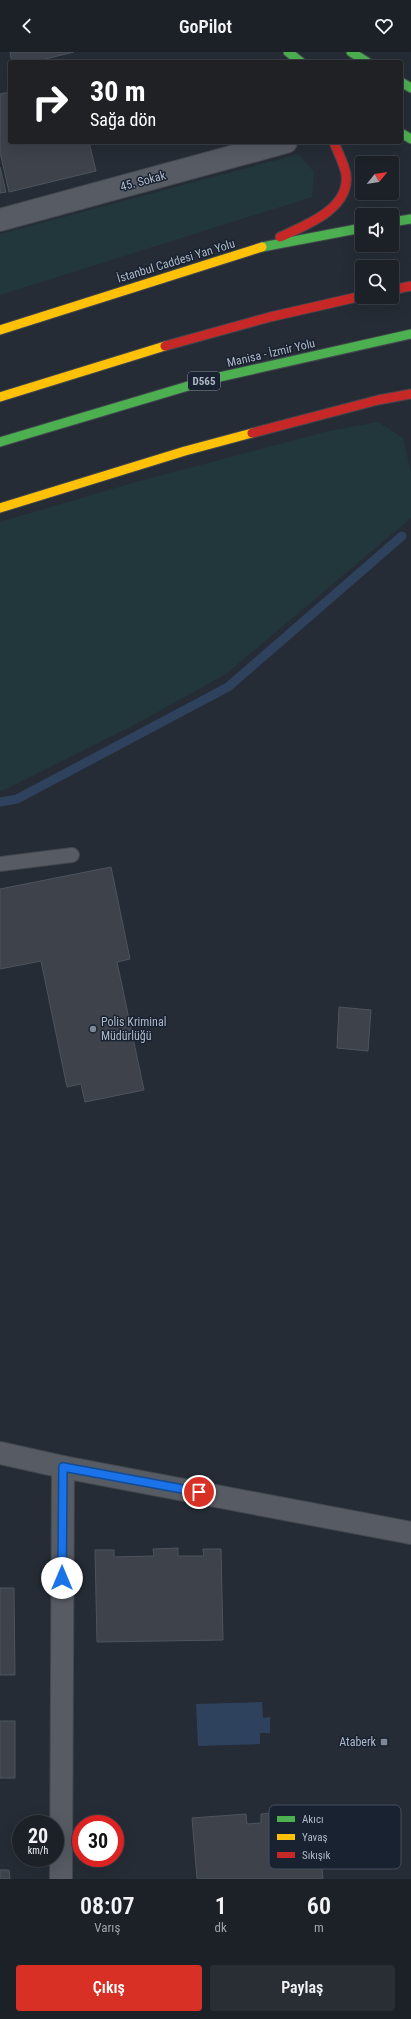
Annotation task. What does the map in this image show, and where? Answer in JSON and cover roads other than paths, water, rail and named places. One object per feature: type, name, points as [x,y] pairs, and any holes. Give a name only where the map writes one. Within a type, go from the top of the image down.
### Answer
[{"type":"main road","points":[[287,52],[298,60]]},
{"type":"main road","points":[[351,52],[365,60]]},
{"type":"main road","points":[[254,249],[312,221],[332,208],[341,196],[346,177],[335,144]]},
{"type":"main road","points":[[399,221],[411,218]]},
{"type":"main road","name":"İstanbul Caddesi Yan Yolu","points":[[0,330],[254,249],[355,229]]},
{"type":"main road","points":[[399,289],[411,286]]},
{"type":"main road","points":[[0,397],[156,348],[308,307],[355,297]]},
{"type":"main road","name":"Manisa - İzmir Yolu","points":[[0,442],[215,378],[411,334]]},
{"type":"main road","points":[[0,508],[185,451],[378,400],[411,394]]},
{"type":"street","name":"45. Sokak","points":[[0,220],[279,144]]},
{"type":"street","points":[[0,1453],[63,1467],[411,1533]]},
{"type":"street","points":[[61,1879],[63,1467]]},
{"type":"lane","points":[[0,864],[72,855]]},
{"type":"water","points":[[262,1702],[263,1718],[270,1717],[270,1733],[260,1733],[260,1744],[198,1746],[196,1704]]},
{"type":"waterway","points":[[0,802],[17,799],[228,687],[402,536]]},
{"type":"place","name":"Polis Kriminal Müdürlüğü","points":[[93,1029]]},
{"type":"place","name":"Ataberk","points":[[384,1742]]}]
